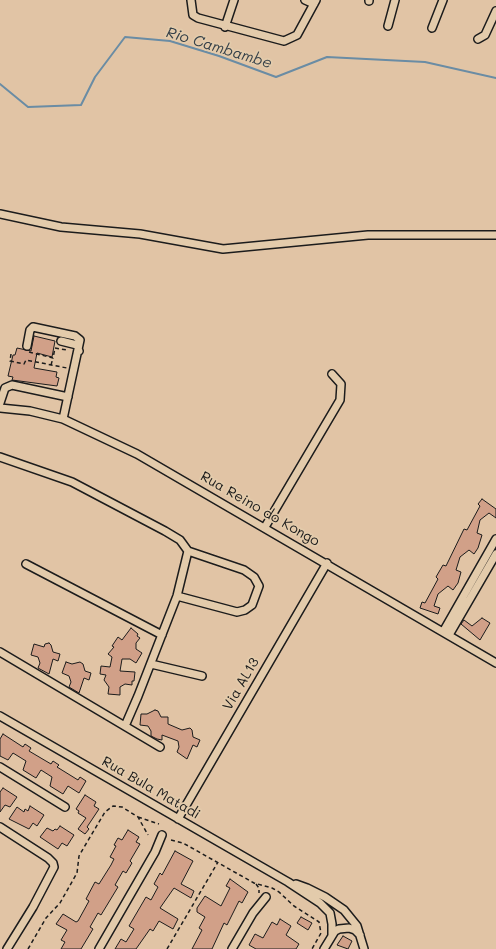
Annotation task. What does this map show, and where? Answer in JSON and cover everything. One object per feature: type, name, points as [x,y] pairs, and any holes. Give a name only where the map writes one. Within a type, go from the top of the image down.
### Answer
[{"type":"street","points":[[191,0],[193,15],[208,22],[284,41],[297,36],[315,2],[305,0]]},
{"type":"street","points":[[225,27],[234,0]]},
{"type":"street","points":[[388,26],[395,0]]},
{"type":"street","points":[[432,28],[443,0]]},
{"type":"street","points":[[478,40],[485,35],[496,11]]},
{"type":"street","points":[[0,214],[61,227],[140,234],[223,249],[368,235],[496,236]]},
{"type":"street","points":[[28,346],[30,330],[33,327],[75,336],[78,345],[63,419]]},
{"type":"street","points":[[61,341],[78,345]]},
{"type":"street","points":[[265,527],[340,400],[342,384],[332,374]]},
{"type":"street","points":[[0,404],[5,388],[12,385],[68,397]]},
{"type":"street","name":"Rua Reino do Kongo","points":[[0,408],[30,411],[63,419],[137,454],[496,662]]},
{"type":"street","points":[[0,457],[72,482],[125,508],[180,540],[188,551],[244,570],[254,577],[258,586],[252,605],[245,610],[237,612],[177,596]]},
{"type":"street","points":[[446,633],[496,539]]},
{"type":"street","points":[[125,726],[177,596],[188,551]]},
{"type":"street","points":[[446,633],[496,554]]},
{"type":"street","name":"Via AL13","points":[[178,819],[327,563]]},
{"type":"street","points":[[26,564],[162,634]]},
{"type":"street","points":[[0,652],[160,747]]},
{"type":"street","points":[[151,664],[202,676]]},
{"type":"street","name":"Rua Bula Matadi","points":[[0,716],[288,882],[320,903],[330,913],[332,935]]},
{"type":"street","points":[[0,767],[64,807]]},
{"type":"street","points":[[0,827],[48,858],[53,863],[54,867],[33,907],[7,949]]},
{"type":"street","points":[[99,949],[155,852],[162,835]]},
{"type":"street","name":"Rua Bula Matadi","points":[[288,882],[307,888],[344,910],[354,922],[364,949]]},
{"type":"street","points":[[232,949],[253,913],[266,897]]},
{"type":"street","points":[[324,949],[335,931],[344,927],[355,930],[360,935]]},
{"type":"path","points":[[51,365],[57,340],[61,341]]},
{"type":"path","points":[[28,346],[28,352],[53,358]]},
{"type":"path","points":[[55,348],[71,351]]},
{"type":"path","points":[[11,354],[10,361],[24,364],[26,360],[70,369]]},
{"type":"path","points":[[28,949],[46,918],[57,908],[67,891],[77,873],[79,856],[105,812],[116,805],[138,817],[159,824]]},
{"type":"path","points":[[138,817],[148,835]]},
{"type":"path","points":[[171,840],[183,843],[254,883],[259,888],[259,893]]},
{"type":"path","points":[[167,949],[218,862]]},
{"type":"path","points":[[254,883],[268,886],[279,892],[294,906],[319,922],[321,933],[312,949]]},
{"type":"building","points":[[34,336],[55,341],[52,357],[37,353],[34,368],[57,372],[56,377],[59,378],[57,386],[12,380],[13,377],[8,376],[13,355],[15,355],[17,348],[31,351]]},
{"type":"building","points":[[482,499],[496,509],[496,518],[489,513],[480,520],[477,533],[482,535],[478,548],[474,554],[469,550],[460,557],[456,570],[461,572],[458,583],[453,590],[448,586],[438,594],[434,606],[440,608],[438,614],[420,608],[422,602],[425,603],[438,579],[436,577],[443,565],[446,566],[464,529],[467,530],[480,506],[478,504]]},
{"type":"building","points":[[482,618],[490,623],[480,640],[461,624],[464,620],[472,626]]},
{"type":"building","points":[[131,628],[140,638],[136,643],[136,649],[142,653],[136,663],[130,659],[122,659],[120,671],[135,672],[134,681],[132,681],[132,685],[125,684],[120,687],[120,695],[108,694],[109,687],[104,680],[106,675],[100,674],[101,666],[110,667],[112,657],[108,654],[114,647],[112,646],[118,637],[122,640]]},
{"type":"building","points":[[49,643],[53,652],[60,654],[58,661],[53,659],[49,674],[38,668],[40,663],[38,657],[31,655],[34,644],[44,647],[45,644]]},
{"type":"building","points":[[66,662],[72,664],[80,662],[83,664],[85,671],[91,673],[89,680],[84,678],[79,693],[69,687],[71,682],[69,676],[62,673]]},
{"type":"building","points":[[155,710],[158,711],[161,717],[168,717],[168,724],[182,730],[190,728],[192,730],[193,737],[200,740],[197,747],[193,745],[187,759],[177,752],[179,747],[178,741],[162,735],[162,740],[157,739],[151,736],[151,731],[148,726],[140,725],[141,714],[147,714]]},
{"type":"building","points":[[3,734],[23,747],[25,744],[31,748],[29,751],[51,764],[53,761],[59,765],[57,767],[78,780],[80,777],[86,781],[79,793],[68,786],[63,794],[50,786],[52,777],[41,770],[36,778],[23,770],[26,761],[13,753],[8,760],[0,756],[0,739]]},
{"type":"building","points":[[3,788],[17,797],[10,807],[5,805],[0,812],[0,792]]},
{"type":"building","points":[[85,795],[96,802],[94,806],[99,809],[87,827],[89,829],[85,834],[78,829],[86,818],[78,813],[79,811],[76,809]]},
{"type":"building","points":[[30,806],[44,815],[37,826],[33,823],[29,829],[9,819],[17,807],[24,812],[25,809],[28,811]]},
{"type":"building","points":[[60,826],[74,835],[67,846],[62,843],[58,849],[40,837],[47,828],[53,831],[55,829],[57,830]]},
{"type":"building","points":[[128,830],[139,837],[136,842],[140,844],[130,861],[132,863],[126,873],[123,871],[115,885],[118,887],[101,915],[98,913],[90,927],[93,929],[81,949],[61,949],[65,942],[61,940],[67,930],[56,924],[63,914],[76,922],[78,921],[89,901],[86,899],[95,882],[99,884],[114,859],[110,857],[116,846],[114,845],[118,838],[122,840]]},
{"type":"building","points":[[175,851],[193,861],[181,884],[194,891],[191,898],[174,888],[160,908],[178,919],[173,929],[159,921],[153,931],[150,929],[136,949],[115,949],[121,939],[126,942],[134,929],[129,926],[146,897],[151,900],[158,887],[154,884],[160,873],[162,875]]},
{"type":"building","points":[[230,879],[248,892],[242,903],[239,901],[227,925],[224,923],[212,949],[192,949],[202,930],[199,928],[205,917],[197,912],[197,908],[205,896],[221,906],[230,888],[226,886]]},
{"type":"building","points":[[301,917],[312,923],[308,930],[297,923]]},
{"type":"building","points":[[280,919],[291,926],[286,935],[299,944],[296,949],[256,949],[249,945],[255,934],[263,938],[272,922],[277,925]]},
{"type":"building","points":[[343,936],[352,941],[348,949],[337,945]]},
{"type":"waterway","name":"Rio Cambambe","points":[[0,84],[28,107],[81,105],[95,77],[125,37],[170,41],[219,56],[276,77],[327,57],[425,62],[496,78]]}]
